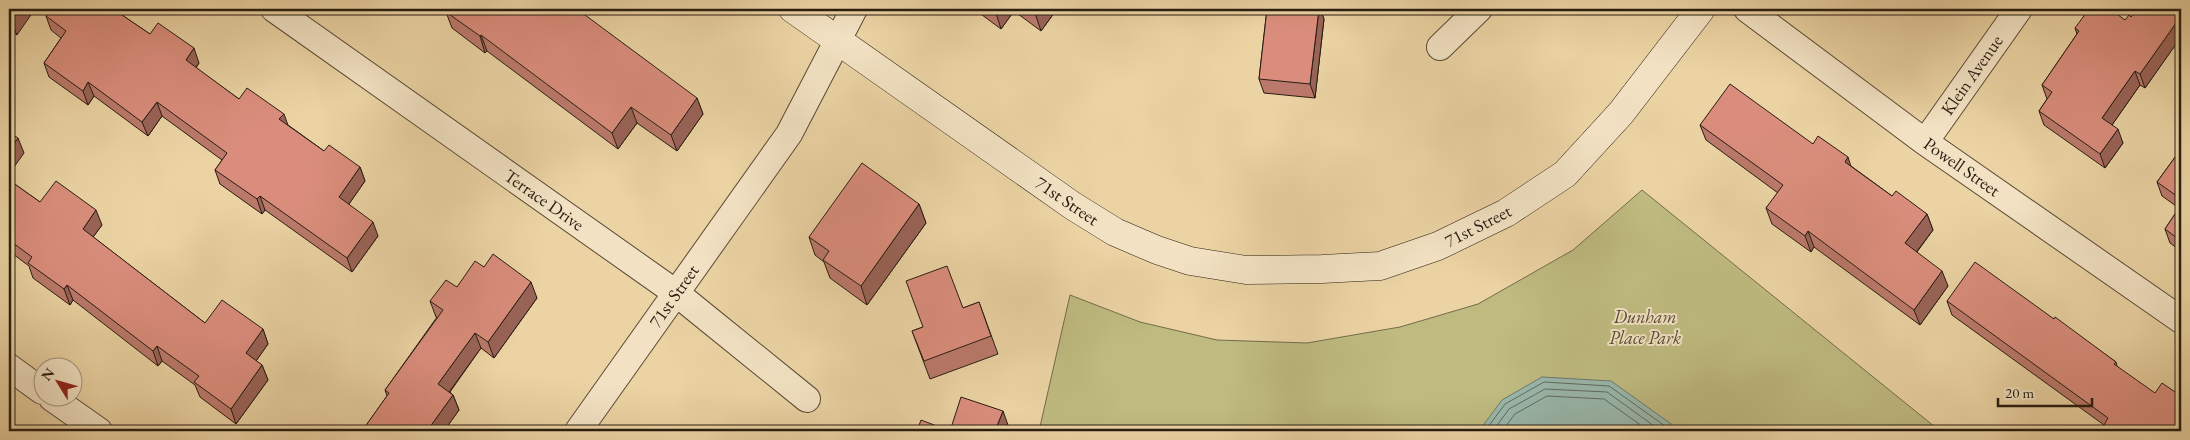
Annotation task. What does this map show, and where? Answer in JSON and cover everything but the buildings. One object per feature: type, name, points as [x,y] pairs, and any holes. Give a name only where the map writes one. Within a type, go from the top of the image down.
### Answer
[{"type":"street","name":"Terrace Drive","points":[[274,9],[676,293],[807,399]]},
{"type":"street","points":[[793,9],[838,40],[854,9]]},
{"type":"street","points":[[1440,47],[1479,9]]},
{"type":"street","name":"71st Street","points":[[578,431],[789,134],[838,40],[1073,206],[1115,232],[1157,250],[1190,261],[1246,270],[1322,270],[1380,266],[1438,246],[1506,213],[1565,174],[1621,113],[1701,9]]},
{"type":"street","name":"Powell Street","points":[[1747,9],[1925,142],[2181,320]]},
{"type":"street","name":"Klein Avenue","points":[[1925,142],[2019,9]]},
{"type":"street","points":[[9,367],[32,384]]},
{"type":"street","points":[[66,408],[99,431]]},
{"type":"green space","name":"Dunham Place Park","points":[[1642,190],[1940,431],[1039,431],[1070,295],[1140,322],[1217,340],[1307,343],[1400,327],[1478,304],[1573,250]]},
{"type":"water","points":[[1542,377],[1611,381],[1681,431],[1479,431],[1502,400]]}]
